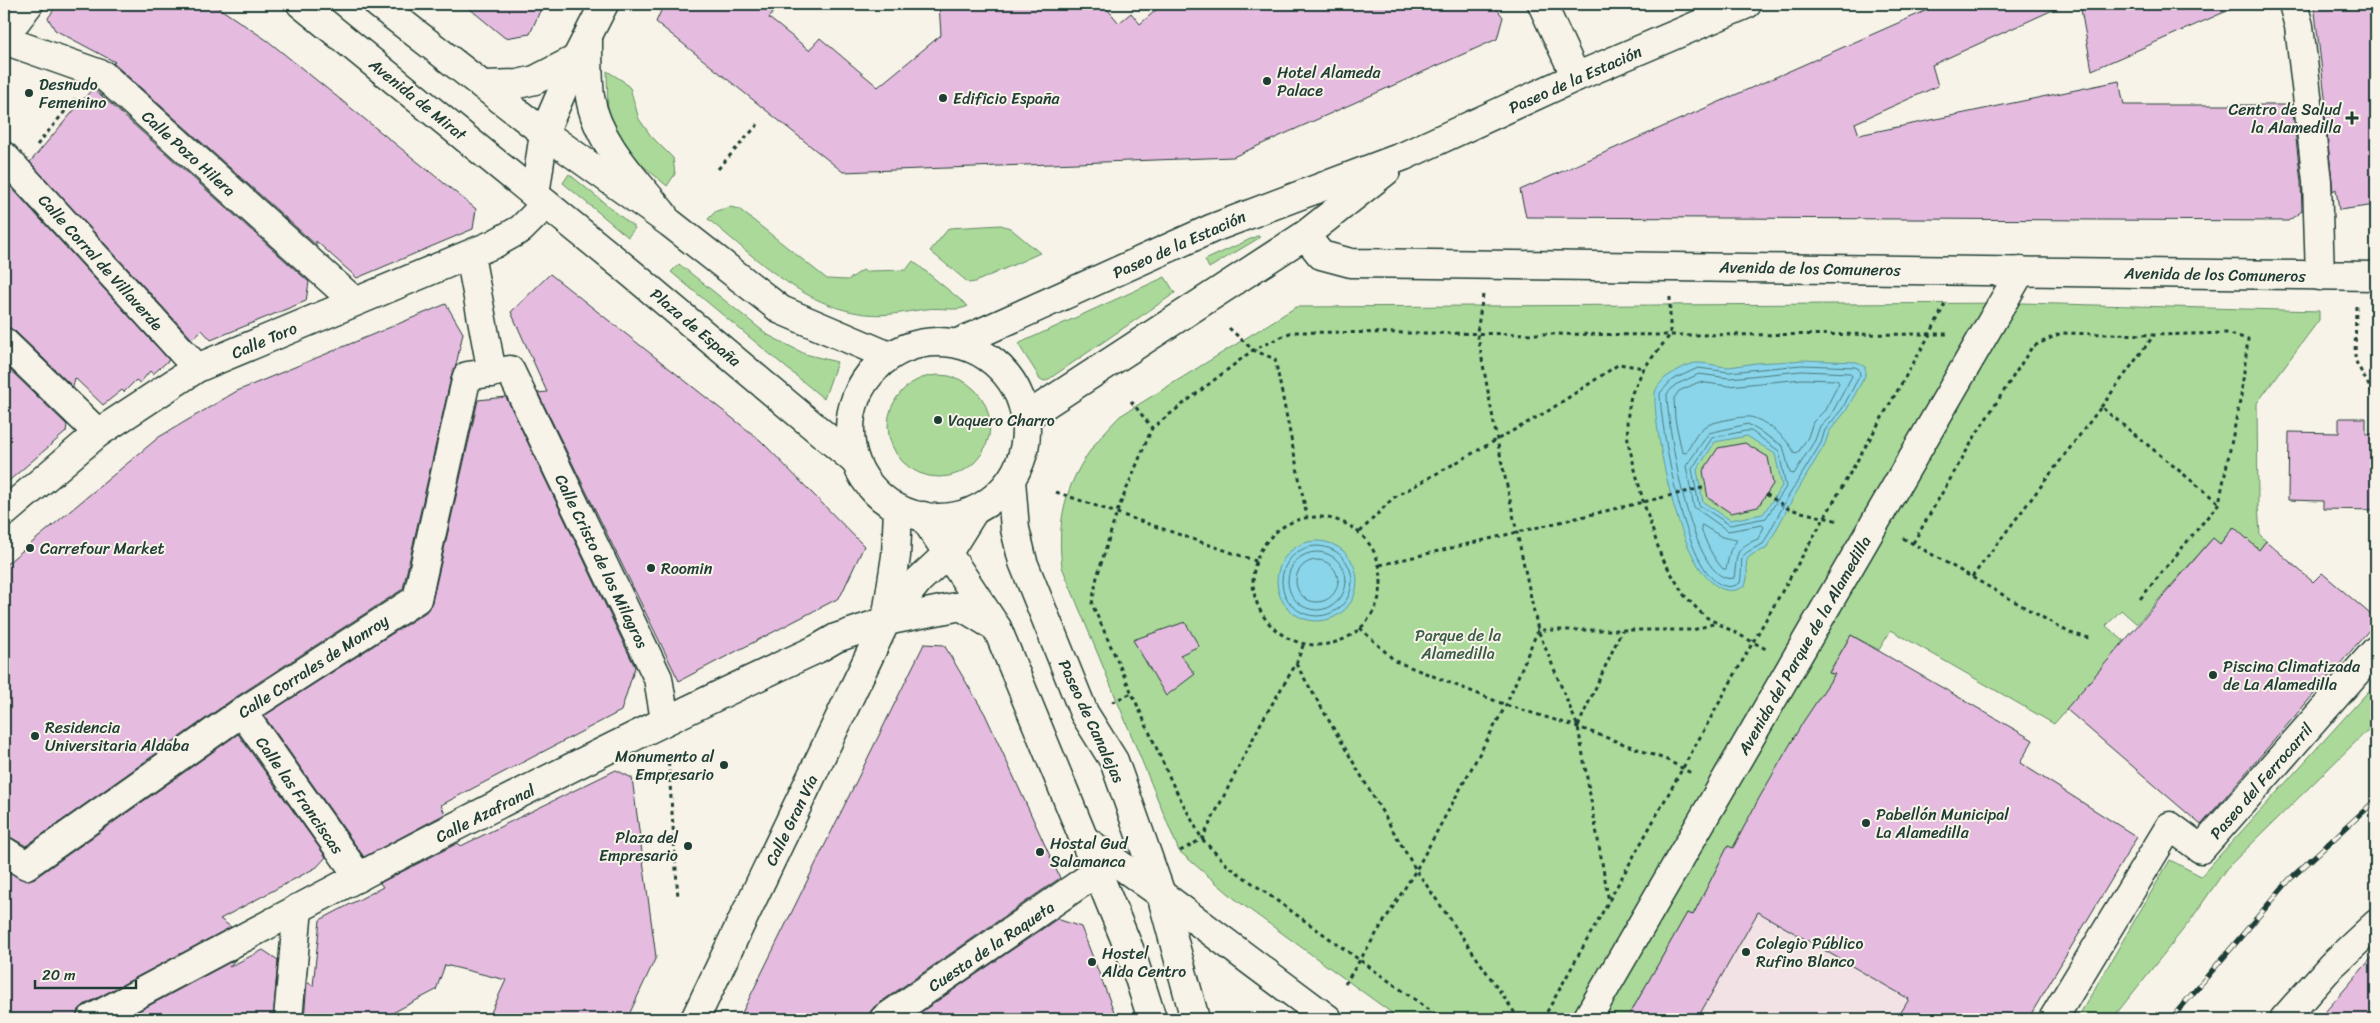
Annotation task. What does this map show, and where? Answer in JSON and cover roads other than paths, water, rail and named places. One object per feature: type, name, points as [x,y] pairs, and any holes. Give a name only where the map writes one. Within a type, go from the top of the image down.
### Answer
[{"type":"main road","points":[[4,38],[29,4]]},
{"type":"main road","name":"Avenida de Mirat","points":[[301,4],[541,200]]},
{"type":"main road","points":[[378,4],[544,133],[670,223],[781,310],[889,356]]},
{"type":"main road","points":[[541,200],[544,133],[604,4]]},
{"type":"main road","points":[[1542,4],[1576,77]]},
{"type":"main road","name":"Paseo de la Estación","points":[[958,343],[1213,228],[1404,156],[1576,77],[1747,4]]},
{"type":"main road","points":[[2293,4],[2299,26],[2317,182],[2320,276]]},
{"type":"main road","name":"Calle Pozo Hilera","points":[[4,38],[103,75],[354,301]]},
{"type":"main road","points":[[483,85],[518,84],[535,80],[582,49]]},
{"type":"main road","points":[[582,49],[590,98],[609,146],[670,223]]},
{"type":"main road","name":"Calle Corral de Villaverde","points":[[4,156],[197,368]]},
{"type":"main road","name":"Paseo de la Estación","points":[[1026,418],[1305,235],[1404,156]]},
{"type":"main road","points":[[1305,235],[1322,187]]},
{"type":"main road","name":"Calle Toro","points":[[4,514],[98,433],[197,368],[354,301],[470,255],[521,229],[541,200]]},
{"type":"main road","name":"Plaza de España","points":[[541,200],[855,461],[866,480],[880,496],[910,512],[949,518],[974,511],[988,503],[1011,480],[1025,450],[1026,418],[1014,384],[989,357],[958,343],[922,343],[889,356],[868,375],[854,402],[850,432],[855,461]]},
{"type":"main road","name":"Avenida de los Comuneros","points":[[1305,235],[1321,255],[1351,263],[2376,276]]},
{"type":"main road","points":[[470,255],[492,372]]},
{"type":"main road","name":"Avenida del Parque de la Alamedilla","points":[[1587,1019],[2021,271]]},
{"type":"main road","points":[[4,342],[98,433]]},
{"type":"main road","name":"Calle Cristo de los Milagros","points":[[492,372],[510,370],[658,678],[665,720]]},
{"type":"main road","name":"Calle Corrales de Monroy","points":[[4,851],[26,865],[242,712],[417,599],[467,376],[492,372]]},
{"type":"main road","name":"Paseo de Canalejas","points":[[1011,480],[1015,529],[1023,562],[1084,713],[1114,762],[1161,894],[1195,1019]]},
{"type":"main road","name":"Calle Gran Vía","points":[[695,1019],[886,621],[919,580],[947,554],[974,511]]},
{"type":"main road","points":[[910,512],[947,554],[997,628],[1132,956],[1152,1019]]},
{"type":"main road","name":"Calle Gran Vía","points":[[886,621],[896,556],[910,512]]},
{"type":"main road","points":[[886,621],[961,606],[997,628]]},
{"type":"main road","name":"Calle Azafranal","points":[[91,1019],[298,908],[665,720],[817,649],[836,638],[886,621]]},
{"type":"main road","name":"Paseo del Ferrocarril","points":[[2053,1019],[2170,826],[2201,849],[2376,650]]},
{"type":"main road","name":"Calle las Franciscas","points":[[242,712],[359,877]]},
{"type":"main road","points":[[1085,840],[1161,894],[1328,1019]]},
{"type":"main road","name":"Cuesta de la Raqueta","points":[[884,1019],[1097,872]]},
{"type":"main road","points":[[288,1019],[298,908]]},
{"type":"main road","points":[[1174,942],[1183,933],[1200,923]]},
{"type":"main road","points":[[2284,1019],[2331,966],[2376,924]]},
{"type":"water","points":[[1802,360],[1857,362],[1865,367],[1865,376],[1846,411],[1829,432],[1825,444],[1766,549],[1747,559],[1745,586],[1724,590],[1706,576],[1690,550],[1677,517],[1660,444],[1655,392],[1665,378],[1681,368],[1695,363],[1729,367]],"holes":[[[1747,436],[1775,454],[1782,486],[1763,514],[1730,520],[1703,502],[1697,470],[1715,442]]]},
{"type":"water","points":[[1317,541],[1332,544],[1345,553],[1354,566],[1357,581],[1354,596],[1345,609],[1332,618],[1317,621],[1302,618],[1289,609],[1280,596],[1277,581],[1280,566],[1289,553],[1302,544]]},
{"type":"railway","points":[[2171,1019],[2290,879],[2376,800]]},
{"type":"place","name":"Hotel Alameda Palace","points":[[1267,81]]},
{"type":"place","name":"Desnudo Femenino","points":[[29,93]]},
{"type":"place","name":"Edificio España","points":[[943,98]]},
{"type":"place","name":"Centro de Salud la Alamedilla","points":[[2352,118]]},
{"type":"place","name":"Vaquero Charro","points":[[938,420]]},
{"type":"place","name":"Carrefour Market","points":[[30,548]]},
{"type":"place","name":"Roomin","points":[[651,568]]},
{"type":"place","name":"Piscina Climatizada de La Alamedilla","points":[[2213,675]]},
{"type":"place","name":"Residencia Universitaria Aldaba","points":[[35,736]]},
{"type":"place","name":"Monumento al Empresario","points":[[724,765]]},
{"type":"place","name":"Pabellón Municipal La Alamedilla","points":[[1866,823]]},
{"type":"place","name":"Plaza del Empresario","points":[[688,846]]},
{"type":"place","name":"Hostal Gud Salamanca","points":[[1040,852]]},
{"type":"place","name":"Colegio Público Rufino Blanco","points":[[1746,952]]},
{"type":"place","name":"Hostel Alda Centro","points":[[1092,962]]},
{"type":"park label","name":"Parque de la Alamedilla","points":[[1458,644]]}]
